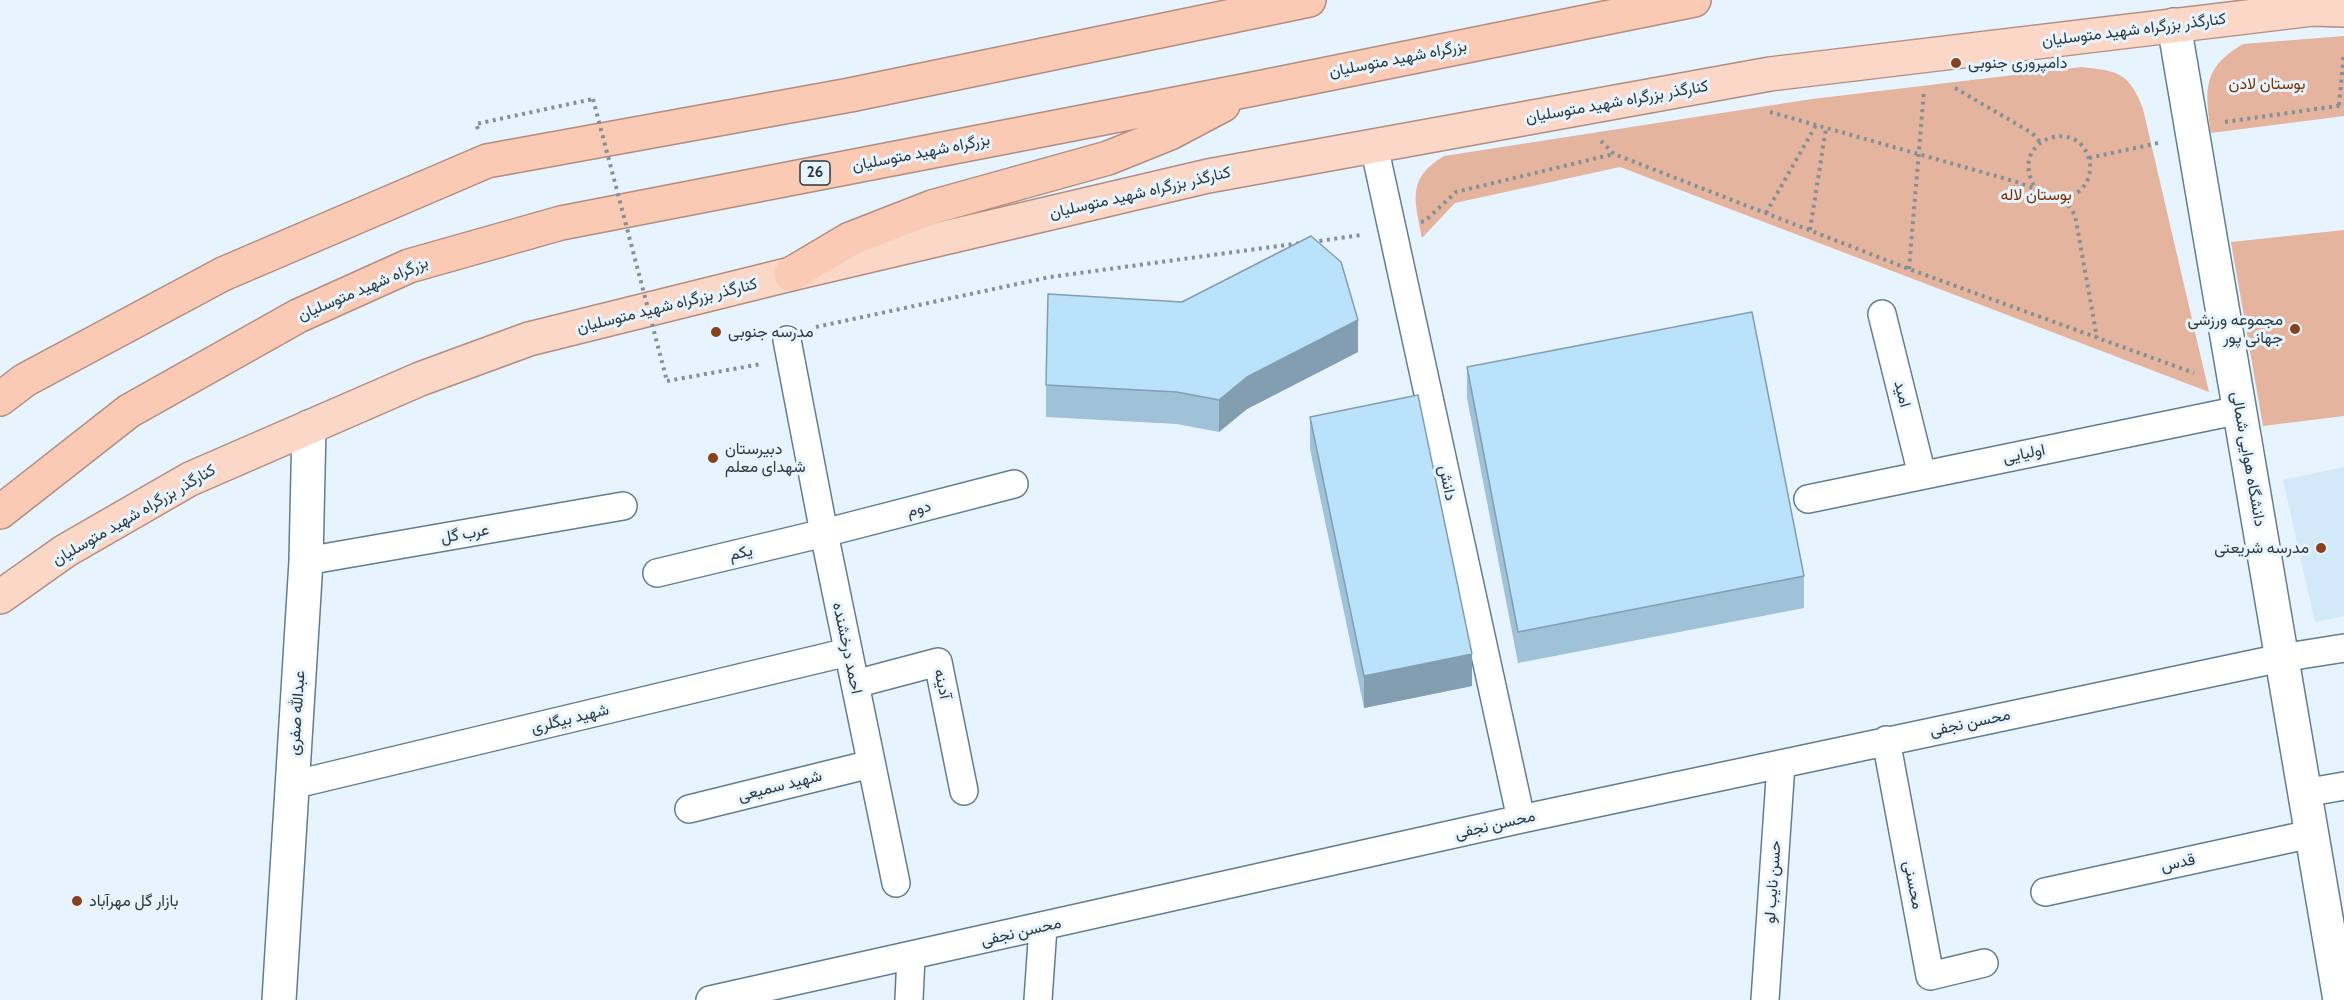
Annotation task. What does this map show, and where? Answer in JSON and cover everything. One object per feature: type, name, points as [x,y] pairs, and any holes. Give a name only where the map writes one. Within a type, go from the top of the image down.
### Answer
[{"type":"highway","points":[[0,399],[25,380],[224,274],[487,161],[850,95],[1309,0]]},
{"type":"highway","name":"بزرگراه شهید متوسلیان","points":[[0,512],[129,411],[298,316],[409,266],[561,223],[1253,89],[1694,0]]},
{"type":"highway","points":[[792,274],[850,239],[932,207],[1108,158],[1170,134],[1253,89]]},
{"type":"main road","name":"کنارگذر بزرگراه شهید متوسلیان","points":[[0,597],[65,551],[190,479],[420,379],[529,339],[792,274],[1208,176],[1770,74],[2313,9],[2344,10]]},
{"type":"street","name":"دانشگاه هوایی شمالی","points":[[2174,25],[2340,1000]]},
{"type":"street","name":"دانش","points":[[1374,146],[1521,819]]},
{"type":"street","name":"امید","points":[[1882,314],[1922,475]]},
{"type":"street","name":"احمد درخشنده","points":[[787,340],[896,883]]},
{"type":"street","name":"اولیایی","points":[[1808,499],[2240,410]]},
{"type":"street","name":"عبدالله صفری","points":[[279,1000],[306,561],[309,427]]},
{"type":"street","name":"دوم","points":[[824,533],[1014,484]]},
{"type":"street","name":"عرب گل","points":[[306,561],[623,506]]},
{"type":"street","name":"یکم","points":[[657,573],[824,533]]},
{"type":"street","name":"محسن نجفی","points":[[710,1000],[749,996],[911,956],[1521,819],[1886,740],[2281,658],[2344,648]]},
{"type":"street","name":"شهید بیگلری","points":[[292,785],[848,652]]},
{"type":"street","name":"آدینه","points":[[855,684],[938,662],[964,791]]},
{"type":"street","name":"محسنی","points":[[1886,740],[1930,976],[1984,963]]},
{"type":"street","name":"شهید سمیعی","points":[[689,809],[871,764]]},
{"type":"street","name":"حسن نایب لو","points":[[1765,1000],[1781,764]]},
{"type":"street","points":[[2304,794],[2344,786]]},
{"type":"street","name":"قدس","points":[[2044,892],[2311,834]]},
{"type":"street","points":[[1038,1000],[1043,927]]},
{"type":"street","points":[[909,1000],[911,956]]},
{"type":"path","points":[[2224,122],[2342,105],[2344,53]]},
{"type":"path","points":[[1954,87],[2032,133],[2040,142]]},
{"type":"path","points":[[1909,269],[1924,92]]},
{"type":"path","points":[[476,124],[593,99],[667,381],[765,363]]},
{"type":"path","points":[[1770,112],[2036,189],[2049,198],[2064,199],[2078,194],[2087,182],[2091,168],[2089,158],[2078,142],[2066,136],[2052,137],[2040,142],[2031,153],[2027,166],[2029,178],[2036,189]]},
{"type":"path","points":[[1766,213],[1816,125]]},
{"type":"path","points":[[1810,230],[1826,128]]},
{"type":"path","points":[[1600,139],[1614,154],[1909,269],[2194,372]]},
{"type":"path","points":[[2089,158],[2143,147]]},
{"type":"path","points":[[1425,221],[1441,203],[1456,192],[1614,154]]},
{"type":"path","points":[[2064,199],[2075,215],[2097,338]]},
{"type":"path","points":[[787,340],[820,325],[1050,278],[1359,236]]},
{"type":"shaded area","name":"مدرسه شریعتی","points":[[2344,467],[2344,616],[2315,622],[2283,480]]},
{"type":"green space","name":"بوستان لادن","points":[[2344,36],[2344,116],[2211,133],[2208,104],[2209,81],[2213,71],[2230,53],[2243,44]]},
{"type":"green space","name":"بوستان لاله","points":[[2081,67],[2113,72],[2121,76],[2133,87],[2143,109],[2209,392],[1620,167],[1455,203],[1422,238],[1416,201],[1418,182],[1432,165],[1444,156],[1812,99]]},
{"type":"green space","name":"مجموعه ورزشی جهانی پور","points":[[2344,230],[2344,416],[2263,426],[2231,242]]},
{"type":"building","points":[[1311,236],[1341,262],[1358,320],[1247,377],[1219,400],[1177,392],[1046,385],[1048,294],[1182,302]]},
{"type":"building","points":[[1752,312],[1804,576],[1518,632],[1467,367]]},
{"type":"building","points":[[1418,395],[1472,654],[1364,676],[1310,417]]},
{"type":"place","name":"دامپروری جنوبی","points":[[1956,63]]},
{"type":"place","name":"مجموعه ورزشی جهانی پور","points":[[2295,329]]},
{"type":"place","name":"مدرسه جنوبی","points":[[716,332]]},
{"type":"place","name":"دبیرستان شهدای معلم","points":[[713,458]]},
{"type":"place","name":"مدرسه شریعتی","points":[[2321,548]]},
{"type":"place","name":"بازار گل مهرآباد","points":[[77,901]]}]
